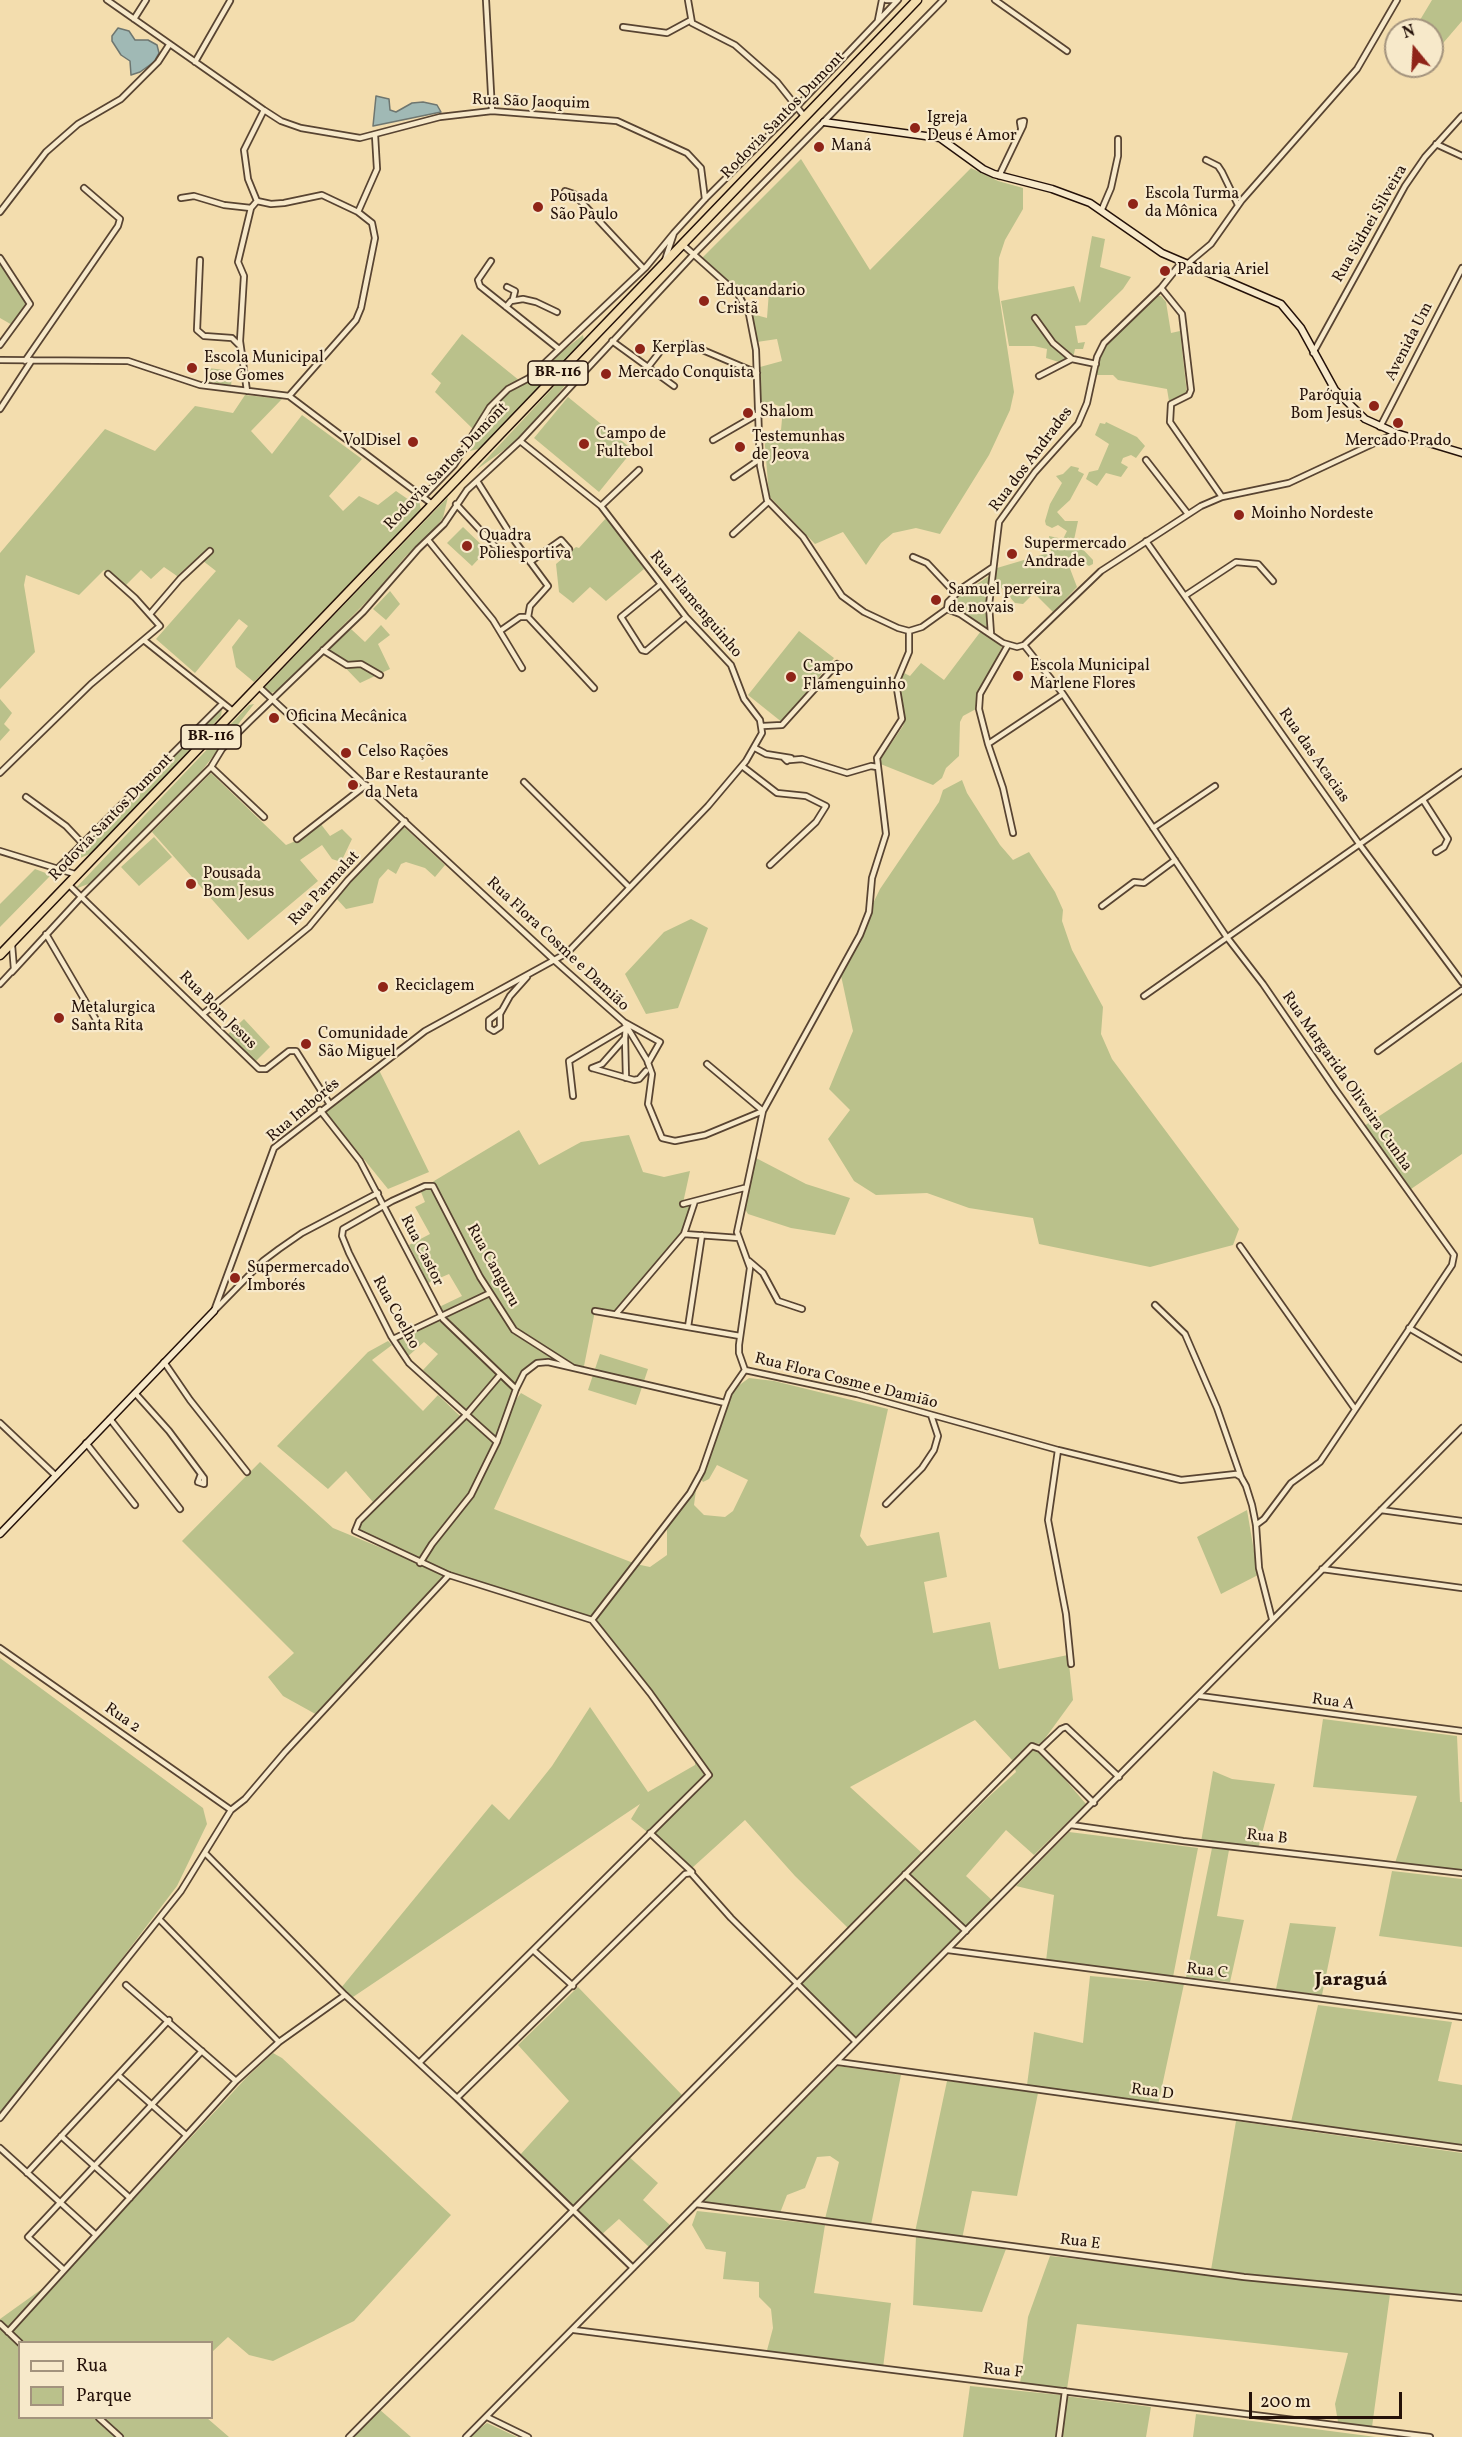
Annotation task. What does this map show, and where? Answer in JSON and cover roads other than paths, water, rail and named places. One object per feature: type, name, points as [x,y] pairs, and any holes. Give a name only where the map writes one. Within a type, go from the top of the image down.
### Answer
[{"type":"highway","name":"Rodovia Santos Dumont","points":[[0,955],[917,0]]},
{"type":"street","name":"Rua São Jaoquim","points":[[107,0],[281,121],[320,133],[354,137],[375,135],[440,117],[492,111],[617,121],[687,153],[701,168],[705,199]]},
{"type":"street","points":[[134,19],[146,0]]},
{"type":"street","points":[[486,0],[492,111]]},
{"type":"street","points":[[688,0],[691,20]]},
{"type":"street","points":[[878,20],[884,0],[897,0]]},
{"type":"street","points":[[423,497],[454,465],[486,410],[508,389],[530,378],[644,269],[705,199],[831,72],[897,0]]},
{"type":"street","points":[[934,8],[938,0]]},
{"type":"street","points":[[0,984],[81,897],[211,767],[222,749],[363,612],[444,524],[456,504],[477,481],[520,441],[693,255],[943,0]]},
{"type":"street","points":[[995,0],[1067,51]]},
{"type":"street","name":"Rua dos Andrades","points":[[991,634],[989,605],[999,522],[1035,472],[1078,424],[1087,403],[1100,349],[1108,337],[1184,264],[1211,244],[1238,205],[1357,69],[1397,0]]},
{"type":"street","points":[[195,62],[230,1]]},
{"type":"street","points":[[623,27],[667,33],[691,20]]},
{"type":"street","points":[[691,20],[735,45],[777,82],[798,105],[804,116]]},
{"type":"street","points":[[0,212],[46,152],[73,128],[121,99],[158,62],[170,45]]},
{"type":"street","points":[[831,72],[834,85]]},
{"type":"street","points":[[258,201],[248,178],[244,150],[264,110]]},
{"type":"street","name":"Rua Sidnei Silveira","points":[[1313,353],[1399,195],[1436,144],[1462,116]]},
{"type":"street","points":[[825,122],[940,138],[983,169],[999,176],[1069,195],[1102,210],[1142,240],[1184,264],[1281,304],[1301,328],[1313,353],[1344,401],[1365,419],[1396,433],[1462,453]]},
{"type":"street","points":[[999,176],[1021,128]]},
{"type":"street","points":[[358,212],[377,169],[375,135]]},
{"type":"street","points":[[1102,210],[1118,156],[1118,139]]},
{"type":"street","points":[[1436,144],[1462,156]]},
{"type":"street","points":[[1206,160],[1218,166],[1238,205]]},
{"type":"street","points":[[0,410],[29,360],[118,226],[120,219],[84,188]]},
{"type":"street","points":[[565,191],[574,194],[644,269]]},
{"type":"street","points":[[247,391],[240,347],[244,276],[238,262],[251,208],[258,201],[284,203],[322,195],[358,212],[372,223],[375,238],[358,316],[289,396]]},
{"type":"street","points":[[182,198],[194,196],[224,205],[251,208]]},
{"type":"street","points":[[663,263],[674,233]]},
{"type":"street","points":[[682,244],[727,284],[744,304],[752,327],[757,373],[760,459],[764,492],[768,502],[813,549],[842,596],[883,622],[909,631],[922,627],[947,609],[948,602],[956,594],[993,567]]},
{"type":"street","points":[[0,258],[30,304],[0,345]]},
{"type":"street","points":[[200,260],[197,330],[204,336],[235,339],[240,347]]},
{"type":"street","points":[[491,261],[478,280],[480,286],[559,349]]},
{"type":"street","name":"Avenida Um","points":[[1380,427],[1462,268]]},
{"type":"street","points":[[506,307],[515,291],[507,287]]},
{"type":"street","points":[[1161,288],[1182,315],[1191,390],[1189,395],[1170,406],[1170,422],[1222,497]]},
{"type":"street","points":[[511,301],[516,299],[536,302],[557,312]]},
{"type":"street","points":[[1035,318],[1053,343],[1072,359],[1096,364]]},
{"type":"street","points":[[612,341],[674,387]]},
{"type":"street","points":[[686,344],[757,373]]},
{"type":"street","points":[[648,368],[659,353]]},
{"type":"street","points":[[1039,376],[1072,359]]},
{"type":"street","points":[[0,360],[128,361],[200,385],[289,396],[432,504]]},
{"type":"street","points":[[713,440],[758,414]]},
{"type":"street","points":[[947,609],[960,614],[1008,645],[1024,645],[1090,581],[1188,514],[1222,497],[1283,485],[1396,433]]},
{"type":"street","name":"Rua Flamenguinho","points":[[520,441],[601,506],[686,617],[731,665],[741,693],[763,726]]},
{"type":"street","points":[[734,477],[760,459]]},
{"type":"street","points":[[1146,460],[1188,514]]},
{"type":"street","points":[[601,506],[639,470]]},
{"type":"street","points":[[477,481],[548,586],[530,606],[528,617]]},
{"type":"street","points":[[733,534],[768,502]]},
{"type":"street","points":[[456,504],[494,545]]},
{"type":"street","points":[[428,540],[500,631],[522,668]]},
{"type":"street","points":[[530,562],[561,540],[569,549]]},
{"type":"street","name":"Rua das Acacias","points":[[1146,541],[1360,845],[1462,982]]},
{"type":"street","points":[[150,615],[180,579],[210,551]]},
{"type":"street","points":[[913,557],[927,563],[956,594]]},
{"type":"street","points":[[1186,595],[1236,562],[1258,564],[1273,581]]},
{"type":"street","points":[[0,773],[91,684],[160,626],[108,574]]},
{"type":"street","points":[[660,585],[621,617],[642,650],[646,651],[686,617]]},
{"type":"street","points":[[500,631],[520,617],[528,617],[594,688]]},
{"type":"street","points":[[802,1309],[780,1304],[763,1273],[749,1261],[737,1232],[744,1188],[763,1111],[866,922],[872,878],[886,834],[887,819],[877,758],[902,719],[896,683],[909,652],[909,631]]},
{"type":"street","points":[[145,640],[234,712]]},
{"type":"street","points":[[1008,645],[980,694],[979,709],[1003,788],[1013,833]]},
{"type":"street","name":"Rua Margarida Oliveira Cunha","points":[[1024,645],[1063,694],[1226,936],[1263,984],[1335,1089],[1452,1251],[1452,1265],[1320,1462],[1292,1483],[1256,1525]]},
{"type":"street","points":[[323,650],[347,665],[361,664],[380,675]]},
{"type":"street","points":[[555,961],[567,953],[708,806],[755,748],[763,726],[782,725],[837,664]]},
{"type":"street","name":"Rua Flora Cosme e Damião","points":[[258,686],[625,1024],[652,1074],[648,1104],[658,1134],[665,1140],[675,1141],[705,1135],[763,1111]]},
{"type":"street","points":[[988,744],[1063,694]]},
{"type":"street","points":[[57,868],[222,704]]},
{"type":"street","points":[[755,748],[766,754],[788,756],[790,760],[802,759],[847,773],[872,766],[877,767]]},
{"type":"street","points":[[742,766],[777,793],[806,796],[826,806],[816,822],[770,865]]},
{"type":"street","points":[[211,767],[264,817]]},
{"type":"street","points":[[1144,996],[1189,967],[1226,936],[1462,772]]},
{"type":"street","points":[[524,782],[629,887]]},
{"type":"street","points":[[297,838],[366,785]]},
{"type":"street","points":[[1153,828],[1215,786]]},
{"type":"street","points":[[26,797],[66,826],[82,843]]},
{"type":"street","points":[[1423,800],[1448,839],[1444,847],[1436,852]]},
{"type":"street","name":"Rua Parmalat","points":[[203,1014],[309,927],[405,821]]},
{"type":"street","points":[[0,851],[78,875]]},
{"type":"street","points":[[1101,906],[1134,882],[1144,883],[1175,860]]},
{"type":"street","name":"Rua Bom Jesus","points":[[68,884],[261,1070],[268,1068],[295,1050],[329,1103]]},
{"type":"street","points":[[46,934],[98,1023]]},
{"type":"street","points":[[12,943],[14,961],[12,972]]},
{"type":"street","name":"Rua Imborés","points":[[214,1311],[270,1155],[282,1141],[425,1031],[555,961]]},
{"type":"street","points":[[501,1011],[528,975]]},
{"type":"street","points":[[1378,1052],[1462,990]]},
{"type":"street","points":[[625,1024],[626,1078]]},
{"type":"street","points":[[625,1024],[660,1042],[648,1063]]},
{"type":"street","points":[[573,1096],[569,1061],[625,1024]]},
{"type":"street","points":[[625,1038],[602,1064],[592,1068],[626,1078],[639,1079],[646,1071]]},
{"type":"street","points":[[707,1064],[763,1111]]},
{"type":"street","name":"Rua Castor","points":[[320,1110],[360,1161],[441,1316],[453,1332],[516,1389]]},
{"type":"street","name":"Rua Canguru","points":[[385,1205],[425,1186],[433,1186],[490,1293],[514,1330],[572,1367]]},
{"type":"street","points":[[683,1204],[744,1188]]},
{"type":"street","points":[[0,1534],[263,1261],[302,1233],[378,1193]]},
{"type":"street","points":[[616,1314],[684,1234],[695,1201]]},
{"type":"street","name":"Rua Coelho","points":[[385,1205],[345,1227],[341,1233],[393,1339],[409,1363],[497,1442]]},
{"type":"street","points":[[684,1234],[739,1238]]},
{"type":"street","points":[[688,1327],[702,1235]]},
{"type":"street","points":[[1240,1246],[1355,1409]]},
{"type":"street","name":"Rua Flora Cosme e Damião","points":[[749,1261],[739,1353],[745,1370],[800,1380],[1058,1450],[1181,1480],[1236,1474],[1241,1477]]},
{"type":"street","points":[[393,1339],[490,1293]]},
{"type":"street","points":[[1155,1305],[1185,1334],[1217,1408],[1246,1486],[1256,1525],[1259,1568],[1272,1619]]},
{"type":"street","points":[[595,1311],[740,1336]]},
{"type":"street","points":[[1409,1328],[1462,1359]]},
{"type":"street","points":[[164,1362],[183,1391],[247,1472]]},
{"type":"street","points":[[420,1563],[471,1494],[497,1442],[524,1373],[537,1363],[548,1362],[572,1367],[725,1403]]},
{"type":"street","points":[[592,1620],[690,1492],[709,1453],[725,1403],[745,1370]]},
{"type":"street","points":[[419,2064],[709,1774],[643,1684],[592,1620],[449,1575],[357,1533],[356,1526],[466,1416],[500,1375]]},
{"type":"street","points":[[135,1393],[163,1424],[201,1474]]},
{"type":"street","points":[[886,1504],[922,1468],[934,1450],[938,1436],[931,1415]]},
{"type":"street","points":[[110,1419],[180,1509]]},
{"type":"street","points":[[0,1423],[56,1476]]},
{"type":"street","points":[[466,2437],[1200,1696],[1272,1619],[1462,1428]]},
{"type":"street","points":[[86,1443],[135,1505]]},
{"type":"street","points":[[1058,1450],[1048,1520],[1065,1614],[1071,1664]]},
{"type":"street","points":[[1381,1510],[1462,1521]]},
{"type":"street","points":[[1322,1569],[1462,1588]]},
{"type":"street","points":[[0,2118],[159,1919],[205,1853],[231,1810],[245,1799],[285,1752],[449,1575]]},
{"type":"street","name":"Rua 2","points":[[0,1648],[231,1810]]},
{"type":"street","name":"Rua A","points":[[1200,1696],[1462,1731]]},
{"type":"street","points":[[1040,1749],[1066,1727],[1119,1777]]},
{"type":"street","points":[[349,2437],[1032,1746],[1040,1749],[1094,1803]]},
{"type":"street","name":"Rua B","points":[[1071,1826],[1462,1873]]},
{"type":"street","points":[[650,1833],[693,1874],[731,1918],[797,1986],[856,2042]]},
{"type":"street","points":[[205,1853],[345,1995],[457,2098],[633,2268]]},
{"type":"street","points":[[457,2098],[685,1875],[693,1874]]},
{"type":"street","points":[[905,1874],[966,1931]]},
{"type":"street","points":[[159,1919],[279,2042]]},
{"type":"street","points":[[532,1950],[573,1986]]},
{"type":"street","name":"Rua C","points":[[948,1950],[1462,2017]]},
{"type":"street","points":[[126,1985],[169,2020],[236,2081]]},
{"type":"street","points":[[8,2332],[236,2081],[279,2042],[345,1995]]},
{"type":"street","points":[[27,2174],[169,2020]]},
{"type":"street","points":[[64,2270],[28,2237],[202,2050]]},
{"type":"street","name":"Rua D","points":[[838,2062],[1462,2148]]},
{"type":"street","points":[[118,2075],[186,2136]]},
{"type":"street","points":[[61,2136],[130,2198]]},
{"type":"street","points":[[0,2148],[96,2235]]},
{"type":"street","name":"Rua E","points":[[696,2204],[1244,2277],[1462,2298]]},
{"type":"street","points":[[0,2324],[18,2341]]},
{"type":"street","name":"Rua F","points":[[574,2330],[1430,2437]]},
{"type":"street","points":[[1059,2437],[1065,2391]]},
{"type":"street","points":[[487,2417],[528,2437]]},
{"type":"street","points":[[100,2419],[120,2437]]},
{"type":"water","points":[[118,28],[129,31],[135,40],[148,40],[157,45],[159,53],[154,62],[140,72],[131,75],[130,61],[121,55],[112,41],[112,36]]},
{"type":"water","points":[[376,96],[389,99],[390,110],[396,112],[412,103],[423,102],[437,105],[441,112],[373,126]]},
{"type":"place","name":"Igreja Deus é Amor","points":[[915,128]]},
{"type":"place","name":"Maná","points":[[819,147]]},
{"type":"place","name":"Escola Turma da Mônica","points":[[1133,204]]},
{"type":"place","name":"Pousada São Paulo","points":[[538,207]]},
{"type":"place","name":"Padaria Ariel","points":[[1165,271]]},
{"type":"place","name":"Educandario Cristã","points":[[704,301]]},
{"type":"place","name":"Kerplas","points":[[640,349]]},
{"type":"place","name":"Escola Municipal Jose Gomes","points":[[192,368]]},
{"type":"place","name":"Mercado Conquista","points":[[606,374]]},
{"type":"place","name":"Paróquia Bom Jesus","points":[[1374,406]]},
{"type":"place","name":"Shalom","points":[[748,413]]},
{"type":"place","name":"Mercado Prado","points":[[1398,423]]},
{"type":"place","name":"VolDisel","points":[[413,442]]},
{"type":"place","name":"Campo de Fultebol","points":[[584,444]]},
{"type":"place","name":"Testemunhas de Jeova","points":[[740,447]]},
{"type":"place","name":"Moinho Nordeste","points":[[1239,515]]},
{"type":"place","name":"Quadra Poliesportiva","points":[[467,546]]},
{"type":"place","name":"Supermercado Andrade","points":[[1012,554]]},
{"type":"place","name":"Samuel perreira de novais","points":[[936,600]]},
{"type":"place","name":"Escola Municipal Marlene Flores","points":[[1018,676]]},
{"type":"place","name":"Campo Flamenguinho","points":[[791,677]]},
{"type":"place","name":"Oficina Mecânica","points":[[274,718]]},
{"type":"place","name":"Celso Rações","points":[[346,753]]},
{"type":"place","name":"Bar e Restaurante da Neta","points":[[353,785]]},
{"type":"place","name":"Pousada Bom Jesus","points":[[191,884]]},
{"type":"place","name":"Reciclagem","points":[[383,987]]},
{"type":"place","name":"Metalurgica Santa Rita","points":[[59,1018]]},
{"type":"place","name":"Comunidade São Miguel","points":[[306,1044]]},
{"type":"place","name":"Supermercado Imborés","points":[[235,1278]]},
{"type":"district","name":"Jaraguá","points":[[1351,1981]]}]
